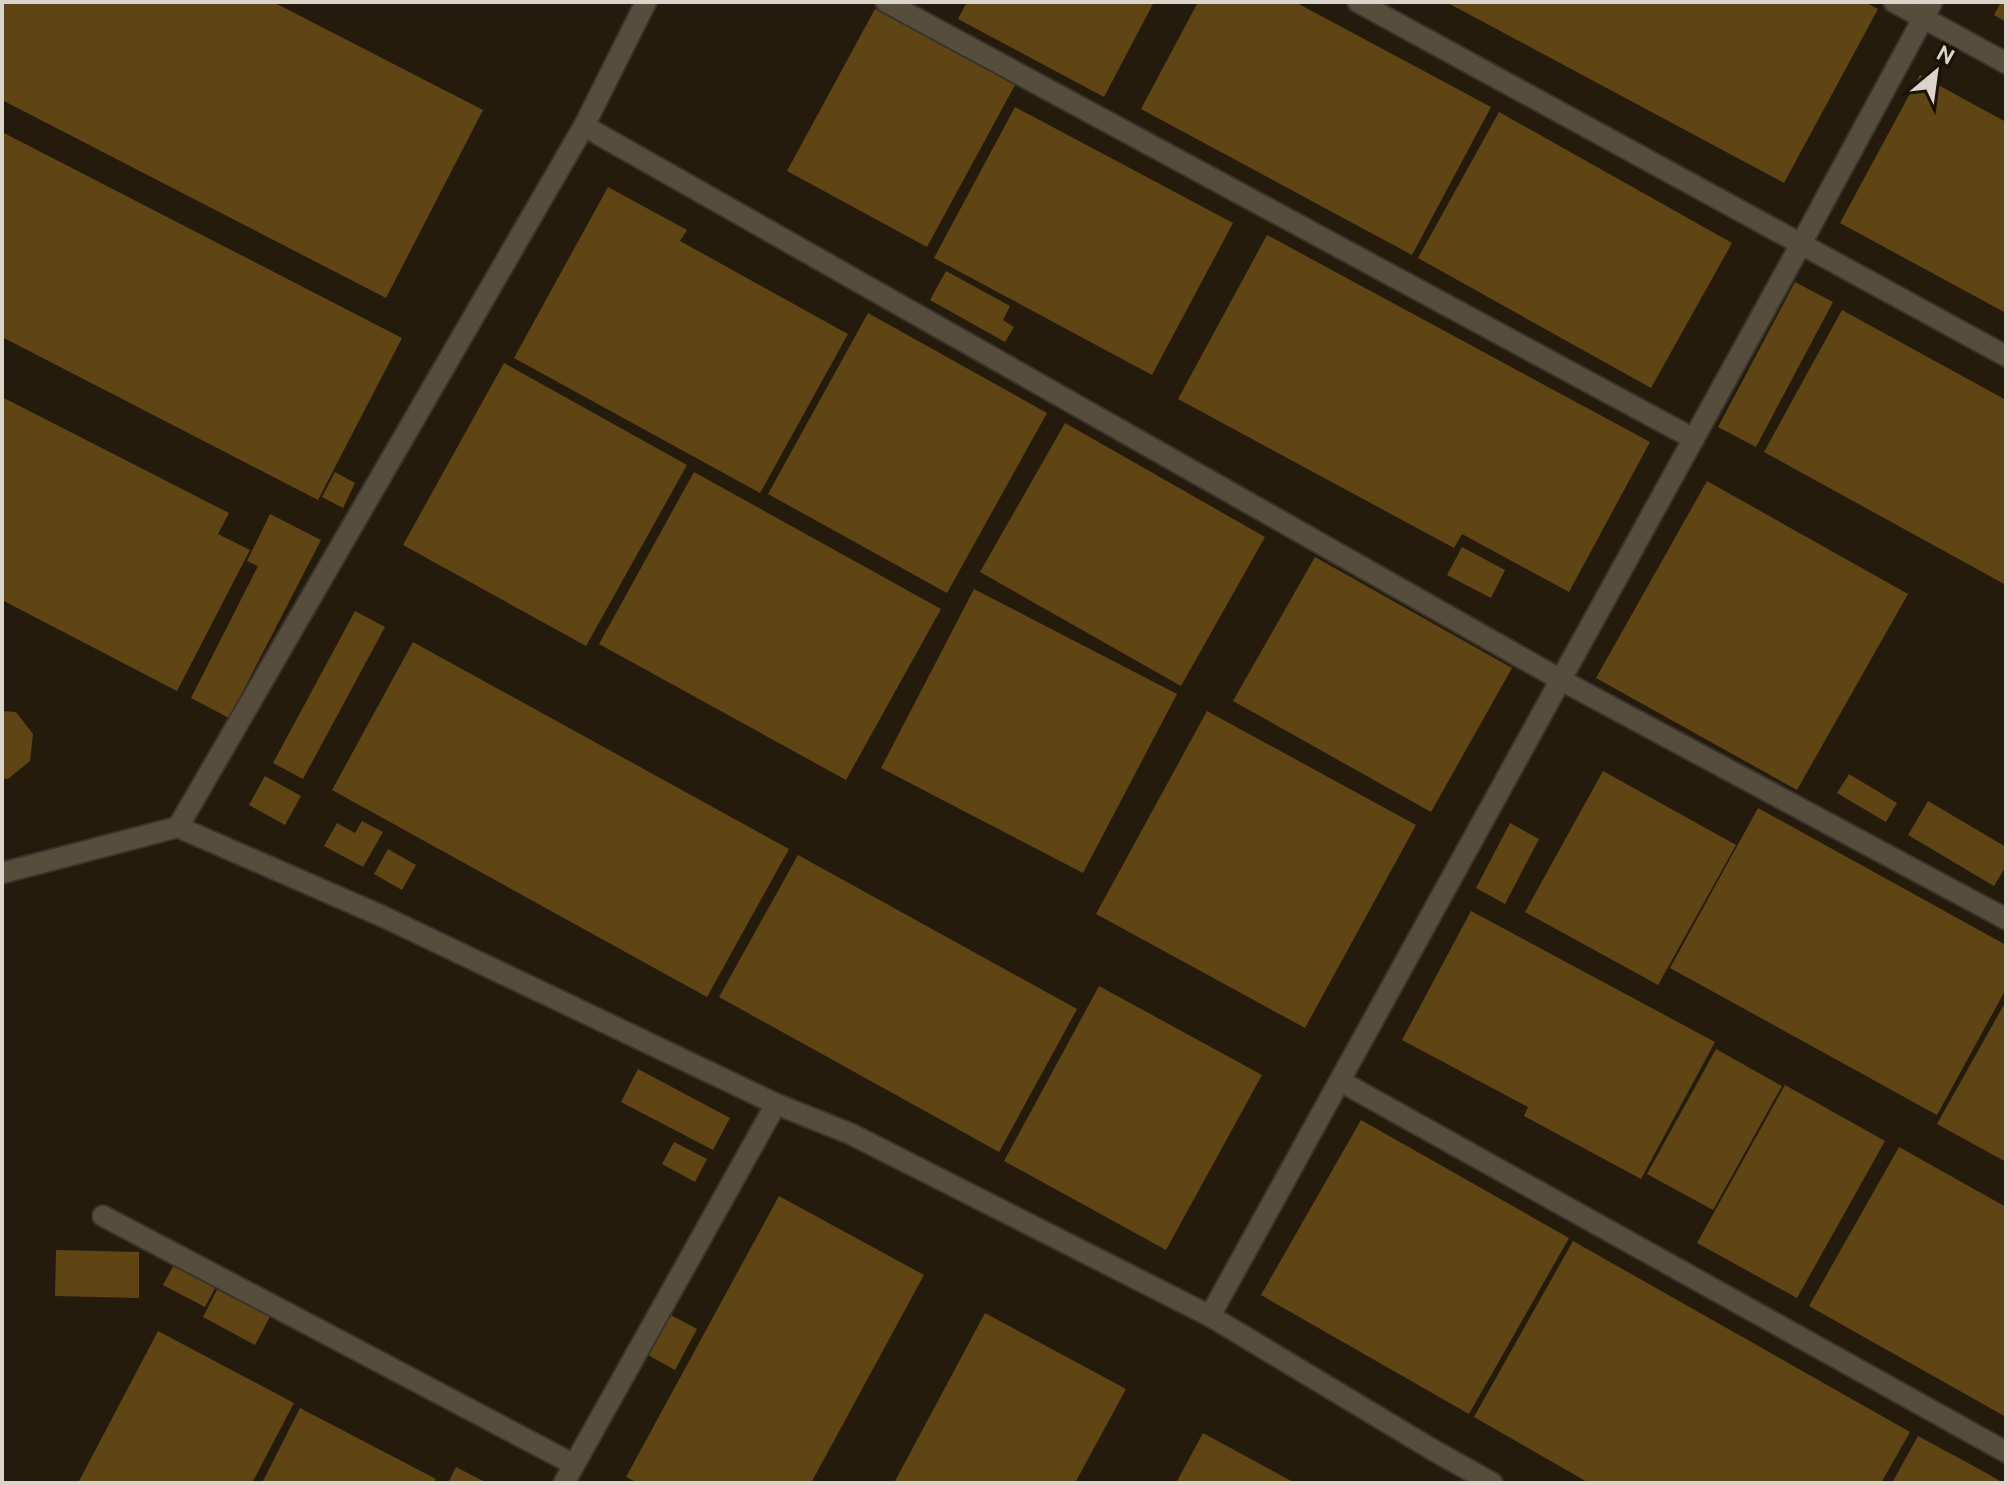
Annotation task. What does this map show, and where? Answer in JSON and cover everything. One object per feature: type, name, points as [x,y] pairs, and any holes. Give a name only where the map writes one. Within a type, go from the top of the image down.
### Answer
[{"type":"lane","points":[[178,827],[584,126],[646,2]]},
{"type":"lane","points":[[886,2],[1694,439]]},
{"type":"lane","points":[[1358,2],[2006,356]]},
{"type":"lane","points":[[1894,2],[1928,10],[2006,63]]},
{"type":"lane","points":[[1210,1316],[1928,10]]},
{"type":"lane","points":[[584,126],[1561,680],[2006,919]]},
{"type":"lane","points":[[2,873],[178,827],[384,917],[776,1104],[851,1134],[1210,1316],[1492,1483]]},
{"type":"lane","points":[[1340,1081],[2006,1452]]},
{"type":"lane","points":[[564,1483],[776,1104]]},
{"type":"lane","points":[[103,1216],[573,1464]]},
{"type":"building","points":[[2,2],[273,2],[483,110],[386,298],[2,100]]},
{"type":"building","points":[[967,2],[1154,2],[1104,97],[958,19]]},
{"type":"building","points":[[1198,2],[1295,2],[1491,107],[1412,255],[1141,109]]},
{"type":"building","points":[[1446,2],[1865,2],[1878,9],[1784,183]]},
{"type":"building","points":[[2001,2],[2006,2],[2006,22],[1994,15]]},
{"type":"building","points":[[875,9],[1015,85],[927,247],[787,171]]},
{"type":"building","points":[[1920,75],[2006,122],[2006,313],[1840,223]]},
{"type":"building","points":[[1015,107],[1233,223],[1152,375],[934,258]]},
{"type":"building","points":[[1499,112],[1732,243],[1651,388],[1418,258]]},
{"type":"building","points":[[2,132],[402,338],[318,500],[2,337]]},
{"type":"building","points":[[608,187],[687,230],[680,241],[848,334],[760,493],[514,358]]},
{"type":"building","points":[[1267,235],[1650,442],[1569,592],[1462,534],[1454,548],[1178,399]]},
{"type":"building","points":[[946,271],[1010,306],[1003,320],[1014,327],[1005,342],[930,300]]},
{"type":"building","points":[[1795,282],[1833,302],[1756,447],[1718,427]]},
{"type":"building","points":[[1842,310],[2006,400],[2006,585],[1764,452]]},
{"type":"building","points":[[868,313],[1047,413],[947,593],[768,494]]},
{"type":"building","points":[[504,363],[687,465],[586,646],[403,545]]},
{"type":"building","points":[[2,397],[229,513],[218,534],[250,550],[177,691],[2,600]]},
{"type":"building","points":[[1065,423],[1265,537],[1181,686],[980,572]]},
{"type":"building","points":[[335,472],[355,483],[343,508],[322,497]]},
{"type":"building","points":[[694,472],[941,609],[846,780],[599,644]]},
{"type":"building","points":[[1707,481],[1908,594],[1797,790],[1596,678]]},
{"type":"building","points":[[270,514],[321,540],[229,718],[191,698],[258,566],[247,561]]},
{"type":"building","points":[[1462,547],[1505,570],[1491,598],[1447,575]]},
{"type":"building","points":[[1315,557],[1512,668],[1431,812],[1233,701]]},
{"type":"building","points":[[974,589],[1177,694],[1083,873],[881,768]]},
{"type":"building","points":[[355,611],[385,627],[303,779],[273,763]]},
{"type":"building","points":[[413,642],[789,849],[707,997],[332,790]]},
{"type":"building","points":[[2,711],[16,712],[33,734],[30,761],[8,779],[2,778]]},
{"type":"building","points":[[1207,711],[1416,825],[1305,1028],[1096,914]]},
{"type":"building","points":[[1603,771],[1736,845],[1658,985],[1525,912]]},
{"type":"building","points":[[1849,774],[1897,803],[1886,822],[1837,793]]},
{"type":"building","points":[[265,776],[301,796],[285,825],[249,805]]},
{"type":"building","points":[[1928,801],[2006,847],[2006,866],[1994,886],[1908,835]]},
{"type":"building","points":[[1758,808],[2006,945],[2006,989],[1937,1115],[1670,968]]},
{"type":"building","points":[[362,821],[383,832],[363,867],[324,846],[337,823],[355,833]]},
{"type":"building","points":[[1510,823],[1539,839],[1505,904],[1476,888]]},
{"type":"building","points":[[388,849],[416,865],[402,890],[374,874]]},
{"type":"building","points":[[798,855],[1077,1009],[999,1152],[719,997]]},
{"type":"building","points":[[1471,911],[1715,1042],[1641,1179],[1524,1116],[1528,1107],[1402,1040]]},
{"type":"building","points":[[1099,986],[1262,1075],[1166,1250],[1004,1161]]},
{"type":"building","points":[[2006,1001],[2006,1162],[1937,1124]]},
{"type":"building","points":[[1716,1049],[1782,1086],[1713,1210],[1647,1174]]},
{"type":"building","points":[[638,1069],[730,1118],[713,1150],[621,1102]]},
{"type":"building","points":[[1785,1085],[1885,1141],[1797,1298],[1697,1243]]},
{"type":"building","points":[[1361,1120],[1569,1238],[1469,1414],[1261,1295]]},
{"type":"building","points":[[674,1142],[707,1159],[695,1182],[662,1164]]},
{"type":"building","points":[[1899,1147],[2006,1207],[2006,1417],[1809,1306]]},
{"type":"building","points":[[779,1196],[924,1275],[811,1483],[638,1483],[626,1477]]},
{"type":"building","points":[[1573,1241],[1910,1432],[1881,1483],[1589,1483],[1474,1417]]},
{"type":"building","points":[[56,1250],[139,1252],[139,1298],[55,1296]]},
{"type":"building","points":[[175,1263],[213,1276],[208,1284],[215,1288],[205,1307],[163,1285]]},
{"type":"building","points":[[220,1284],[273,1311],[255,1345],[203,1317]]},
{"type":"building","points":[[985,1313],[1126,1389],[1075,1483],[894,1483]]},
{"type":"building","points":[[669,1314],[697,1329],[675,1370],[648,1355]]},
{"type":"building","points":[[158,1331],[294,1403],[252,1483],[78,1483]]},
{"type":"building","points":[[300,1408],[436,1479],[434,1483],[262,1483]]},
{"type":"building","points":[[1203,1433],[1295,1483],[1176,1483]]},
{"type":"building","points":[[1918,1436],[1990,1475],[2003,1483],[1892,1483]]},
{"type":"building","points":[[456,1467],[487,1483],[448,1483]]}]
